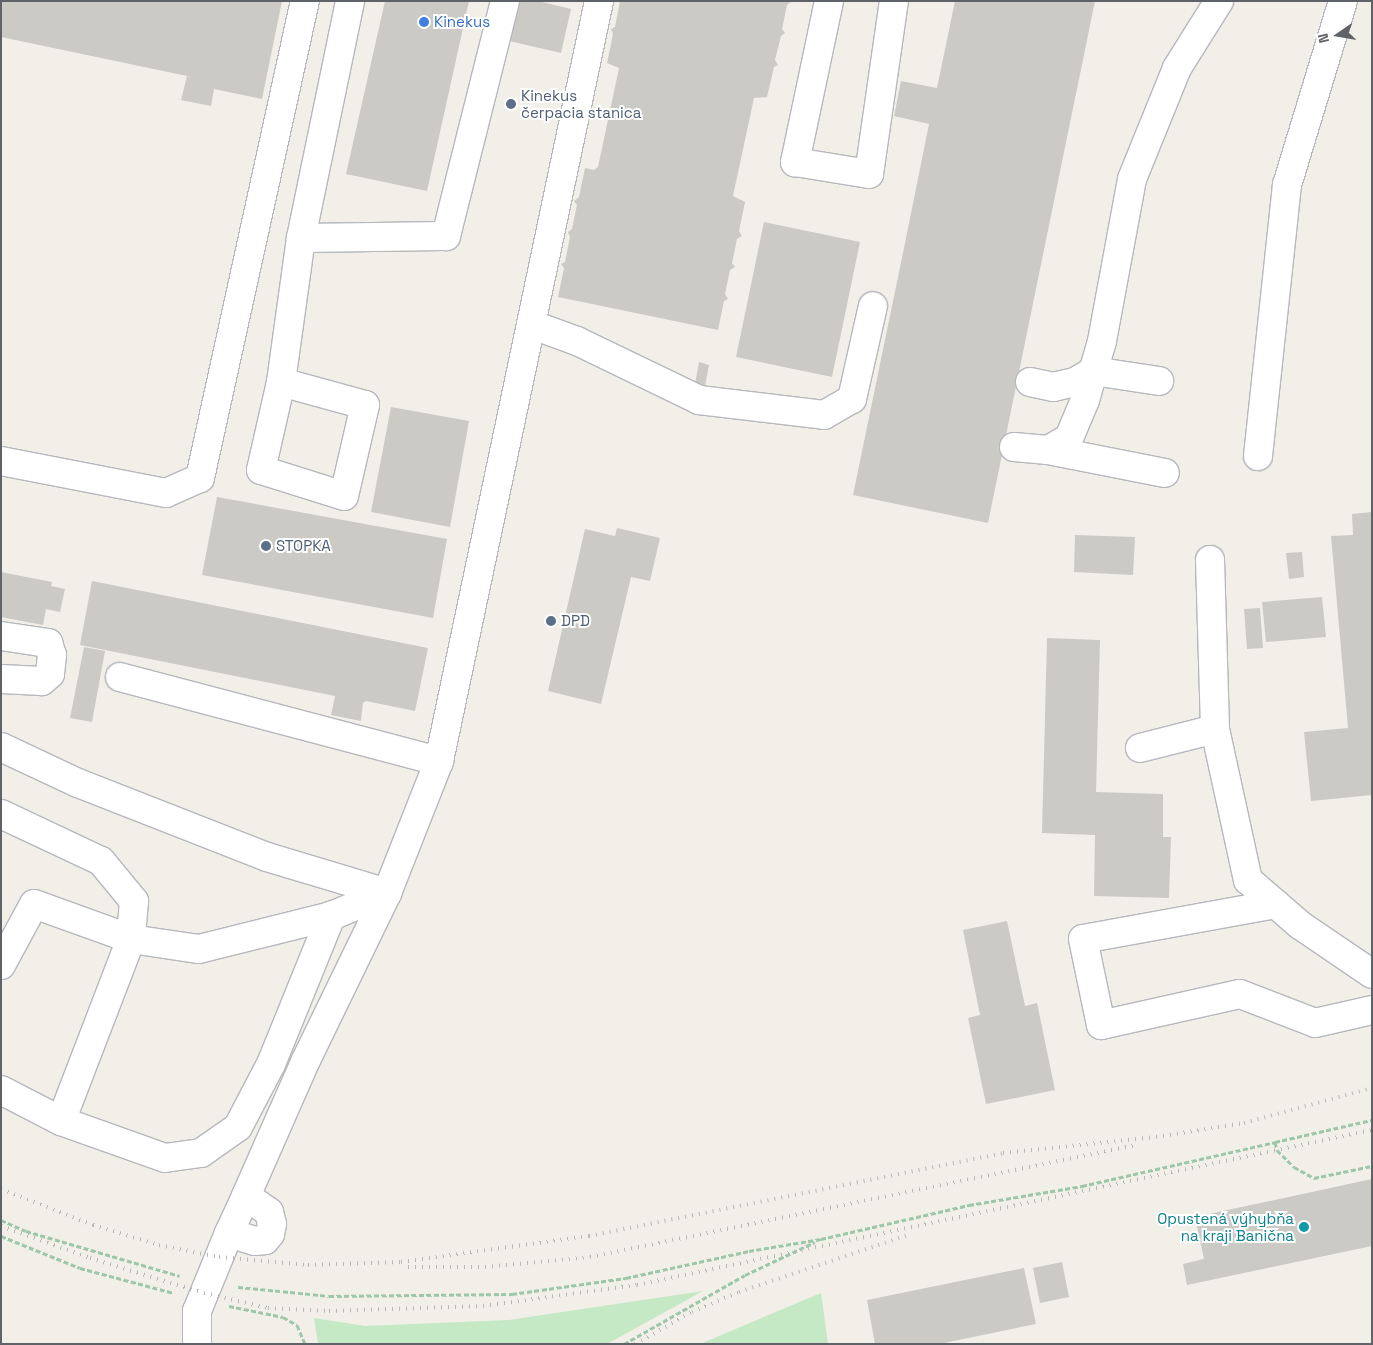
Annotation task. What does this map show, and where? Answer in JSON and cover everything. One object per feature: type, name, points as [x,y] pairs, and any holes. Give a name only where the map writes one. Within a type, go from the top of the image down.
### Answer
[{"type":"lane","points":[[1,461],[166,494],[200,478],[305,1]]},
{"type":"lane","points":[[281,382],[365,405],[344,496],[261,470],[281,382],[301,238],[350,1]]},
{"type":"lane","points":[[301,238],[446,236],[505,1]]},
{"type":"lane","points":[[197,1344],[197,1311],[229,1233],[306,1060],[387,893],[439,761],[533,325],[599,1]]},
{"type":"lane","points":[[829,1],[795,162],[870,174],[893,1]]},
{"type":"lane","points":[[1048,450],[1069,438],[1093,371],[1114,281],[1132,179],[1177,68],[1219,1]]},
{"type":"lane","points":[[1258,456],[1287,185],[1344,1]]},
{"type":"lane","points":[[533,325],[576,341],[699,400],[824,415],[852,398],[874,306]]},
{"type":"lane","points":[[1030,382],[1053,388],[1075,382],[1093,371],[1159,381]]},
{"type":"lane","points":[[1014,447],[1048,450],[1165,473]]},
{"type":"lane","points":[[1210,560],[1215,729],[1248,880],[1300,925],[1372,974]]},
{"type":"lane","points":[[1,636],[48,643],[52,655],[50,674],[42,681],[1,679]]},
{"type":"lane","points":[[120,677],[439,761]]},
{"type":"lane","points":[[1140,748],[1215,729]]},
{"type":"lane","points":[[1,747],[78,783],[267,857],[387,893]]},
{"type":"lane","points":[[1,814],[101,862],[134,901],[131,939],[61,1121]]},
{"type":"lane","points":[[1,965],[34,904],[131,939],[199,949],[331,916],[387,893]]},
{"type":"lane","points":[[1276,904],[1083,939],[1101,1025],[1240,994],[1315,1023],[1372,1010]]},
{"type":"lane","points":[[1,1090],[61,1121],[165,1158],[202,1153],[238,1127],[271,1064],[331,916]]},
{"type":"lane","points":[[229,1233],[255,1241],[265,1240],[270,1234],[272,1224],[268,1212],[246,1196]]},
{"type":"path","points":[[1,1236],[80,1268],[205,1291],[329,1296],[512,1294],[626,1278],[749,1251],[821,1239],[969,1204],[1082,1186],[1372,1120]]},
{"type":"path","points":[[1275,1142],[1277,1150],[1294,1167],[1314,1178],[1372,1166]]},
{"type":"path","points":[[1,1220],[283,1317],[297,1325],[305,1344]]},
{"type":"path","points":[[624,1344],[746,1275],[821,1239]]},
{"type":"green space","points":[[703,1291],[607,1344],[318,1344],[314,1318],[365,1326],[509,1320]]},
{"type":"green space","points":[[821,1293],[828,1344],[700,1344]]},
{"type":"building","points":[[1,1],[282,1],[262,99],[214,89],[211,106],[181,100],[187,76],[1,37]]},
{"type":"building","name":"Kinekus","points":[[385,1],[469,1],[427,191],[346,174]]},
{"type":"building","points":[[509,1],[538,1],[571,9],[561,53],[500,39]]},
{"type":"building","points":[[620,1],[792,1],[787,5],[782,29],[785,33],[781,36],[775,60],[778,65],[774,67],[767,97],[754,98],[733,196],[745,202],[739,231],[742,236],[737,239],[732,263],[735,267],[730,270],[725,294],[728,299],[724,301],[718,330],[558,297],[564,268],[561,264],[565,262],[570,237],[568,232],[572,229],[577,205],[574,201],[579,197],[585,168],[594,170],[598,167],[619,68],[607,63],[613,34],[611,29],[615,27]]},
{"type":"building","points":[[955,1],[1095,1],[988,523],[853,495],[929,124],[894,116],[901,81],[937,88]]},
{"type":"building","points":[[764,222],[860,242],[832,377],[736,357]]},
{"type":"building","points":[[699,362],[709,365],[705,386],[695,384]]},
{"type":"building","points":[[391,407],[469,421],[450,527],[371,512]]},
{"type":"building","points":[[217,497],[447,539],[433,618],[202,575]]},
{"type":"building","points":[[1372,512],[1372,795],[1311,801],[1304,732],[1348,728],[1331,536],[1353,535],[1352,514]]},
{"type":"building","points":[[617,528],[660,538],[650,581],[631,577],[601,704],[548,691],[585,529],[615,536]]},
{"type":"building","points":[[1075,535],[1135,537],[1133,575],[1074,572]]},
{"type":"building","points":[[1302,552],[1304,577],[1289,579],[1286,553]]},
{"type":"building","points":[[1,572],[52,582],[51,586],[65,589],[60,612],[46,609],[43,625],[1,617]]},
{"type":"building","points":[[92,581],[428,648],[415,711],[366,701],[363,703],[361,721],[331,715],[335,696],[80,645]]},
{"type":"building","points":[[1322,597],[1326,637],[1266,642],[1262,602]]},
{"type":"building","points":[[1260,608],[1263,648],[1247,649],[1244,609]]},
{"type":"building","points":[[1047,638],[1100,640],[1096,792],[1163,794],[1163,837],[1171,837],[1169,898],[1094,896],[1095,835],[1042,833]]},
{"type":"building","points":[[84,647],[105,651],[92,722],[70,718]]},
{"type":"building","points":[[1007,921],[1025,1006],[1037,1003],[1055,1090],[986,1104],[968,1018],[980,1015],[963,930]]},
{"type":"building","name":"Opustená výhybňa na kraji Banična","points":[[1372,1179],[1372,1246],[1187,1285],[1183,1264],[1204,1259],[1195,1217]]},
{"type":"building","points":[[1062,1262],[1069,1297],[1040,1303],[1033,1268]]},
{"type":"building","points":[[1024,1268],[1036,1324],[939,1344],[875,1344],[867,1300]]},
{"type":"railway","points":[[1,1189],[93,1225],[159,1245],[219,1257],[308,1265],[401,1262],[589,1236],[1003,1153],[1156,1137],[1244,1123],[1372,1088]]},
{"type":"railway","points":[[1,1226],[90,1258],[204,1293],[268,1308],[329,1311],[483,1306],[637,1285],[1372,1130]]},
{"type":"railway","points":[[408,1267],[485,1267],[590,1257],[1136,1145]]},
{"type":"railway","points":[[635,1344],[692,1312],[739,1292],[908,1235]]},
{"type":"place","name":"Kinekus","points":[[424,22]]},
{"type":"place","name":"Kinekus čerpacia stanica","points":[[511,104]]},
{"type":"place","name":"STOPKA","points":[[266,546]]},
{"type":"place","name":"DPD","points":[[551,621]]},
{"type":"place","name":"Opustená výhybňa na kraji Banična","points":[[1304,1227]]}]
